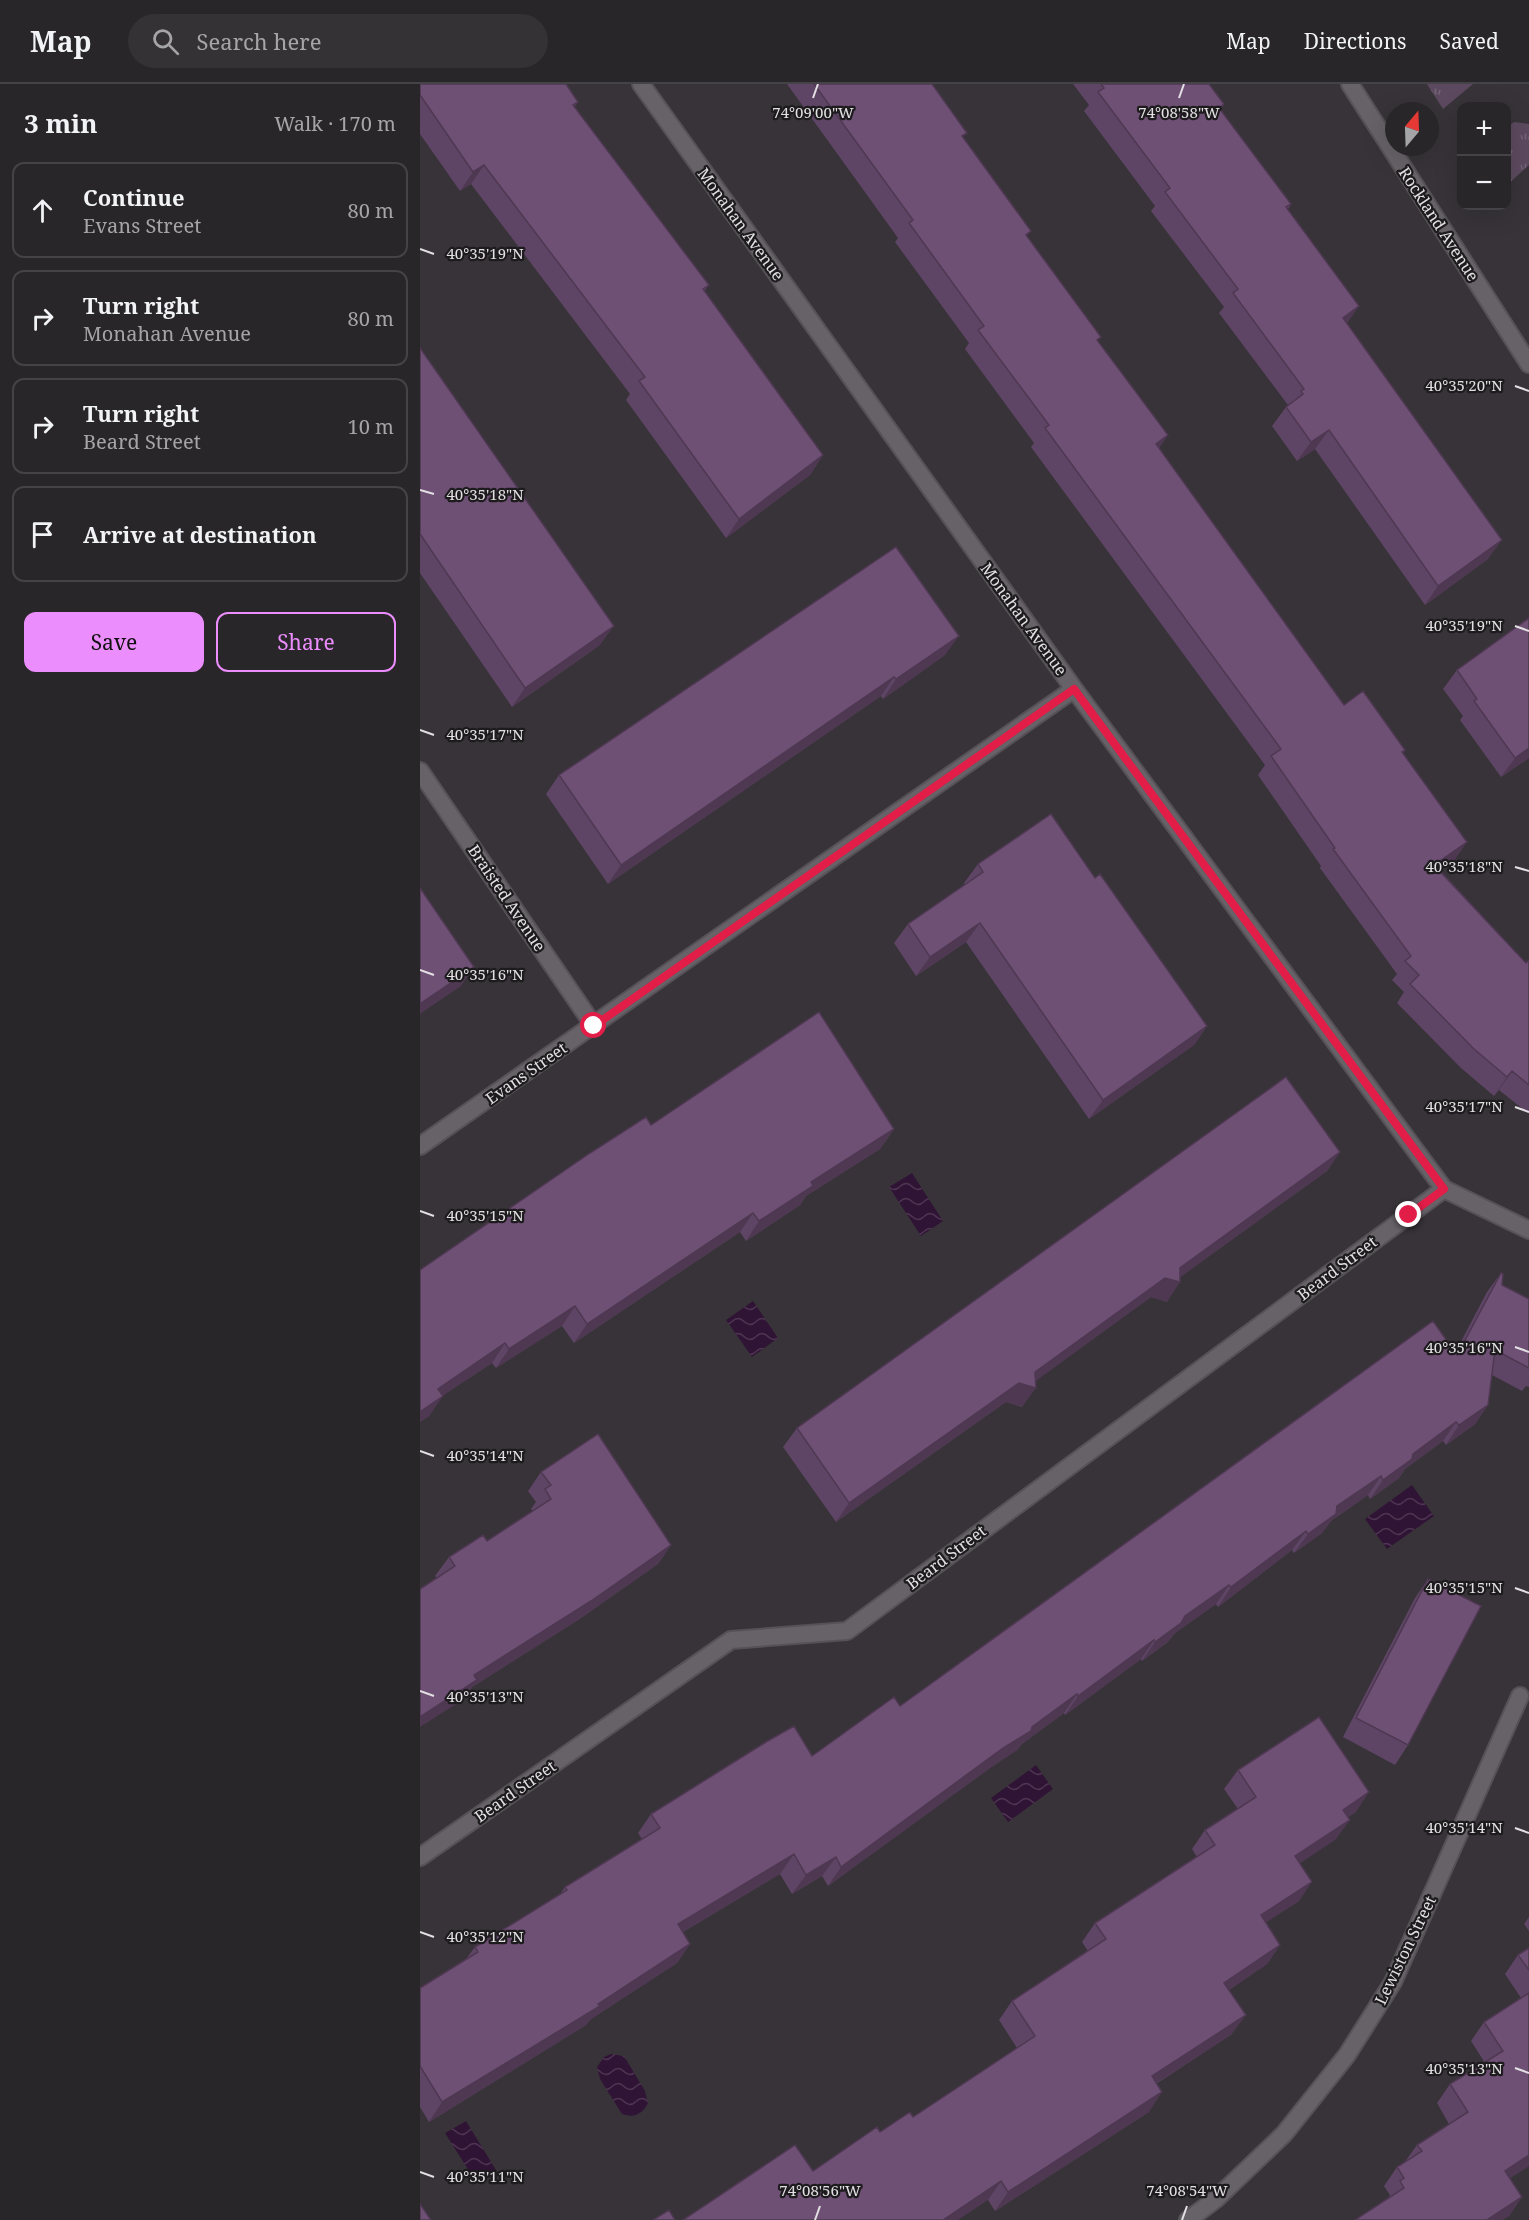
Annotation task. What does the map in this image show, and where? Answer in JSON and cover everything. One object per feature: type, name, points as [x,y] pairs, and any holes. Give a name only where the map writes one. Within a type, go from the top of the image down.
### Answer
[{"type":"street","name":"Monahan Avenue","points":[[640,84],[1074,689],[1444,1189],[1529,1230]]},
{"type":"street","name":"Rockland Avenue","points":[[1350,84],[1529,364]]},
{"type":"street","name":"Evans Street","points":[[420,1146],[1074,689]]},
{"type":"street","name":"Braisted Avenue","points":[[420,771],[594,1026]]},
{"type":"street","name":"Beard Street","points":[[420,1857],[731,1640],[848,1630],[1444,1189]]},
{"type":"street","name":"Lewiston Street","points":[[1188,2220],[1216,2199],[1284,2134],[1347,2055],[1393,1982],[1520,1696]]},
{"type":"green space","points":[[1427,84],[1473,84],[1443,109]]},
{"type":"green space","points":[[1514,122],[1529,124],[1529,165],[1511,181],[1511,156],[1511,125]]},
{"type":"water","points":[[912,1173],[943,1221],[921,1236],[889,1187]]},
{"type":"water","points":[[753,1301],[778,1338],[752,1357],[726,1320]]},
{"type":"water","points":[[1412,1485],[1434,1516],[1387,1549],[1365,1519]]},
{"type":"water","points":[[1036,1765],[1053,1789],[1008,1822],[991,1798]]},
{"type":"water","points":[[611,2054],[624,2056],[645,2091],[648,2103],[637,2114],[630,2116],[622,2114],[600,2079],[597,2067],[604,2057]]},
{"type":"water","points":[[466,2121],[496,2170],[476,2182],[445,2133]]},
{"type":"building","points":[[420,84],[566,84],[578,102],[573,105],[709,285],[703,289],[823,455],[739,519],[639,381],[645,377],[484,165],[473,172],[420,95]]},
{"type":"building","points":[[814,84],[932,84],[967,133],[962,136],[1031,231],[1026,235],[1101,337],[1097,340],[1168,435],[1156,444],[1344,705],[1363,691],[1405,750],[1402,752],[1467,842],[1434,865],[1526,963],[1529,960],[1529,1085],[1512,1071],[1507,1077],[1474,1049],[1410,984],[1419,975],[1405,961],[1411,956],[1333,849],[1335,848],[1271,756],[1281,749],[1045,428],[1049,425],[978,330],[984,326],[909,223],[913,220]]},
{"type":"building","points":[[1101,84],[1209,84],[1224,104],[1219,108],[1291,204],[1286,207],[1359,306],[1343,318],[1502,540],[1438,586],[1329,430],[1311,442],[1286,407],[1303,394],[1301,391],[1304,389],[1233,293],[1238,289],[1165,192],[1170,188],[1098,92],[1104,88]]},
{"type":"building","points":[[420,348],[614,626],[525,688],[420,534]]},
{"type":"building","points":[[896,547],[959,636],[896,679],[894,677],[621,865],[559,775]]},
{"type":"building","points":[[1529,618],[1529,748],[1515,758],[1474,701],[1477,699],[1457,670]]},
{"type":"building","points":[[1051,814],[1095,878],[1100,874],[1207,1026],[1103,1100],[980,923],[930,957],[908,924],[983,872],[978,864]]},
{"type":"building","points":[[420,888],[474,967],[420,1004]]},
{"type":"building","points":[[819,1012],[894,1129],[811,1182],[813,1186],[759,1221],[753,1213],[587,1324],[575,1306],[509,1349],[505,1343],[438,1389],[443,1396],[420,1412],[420,1270],[590,1153],[646,1117],[651,1125]]},
{"type":"building","points":[[1286,1077],[1340,1152],[1180,1268],[1180,1282],[1165,1278],[1035,1372],[1036,1388],[1019,1383],[849,1503],[797,1428]]},
{"type":"building","points":[[1501,1273],[1503,1274],[1502,1285],[1529,1299],[1529,1368],[1495,1350],[1488,1405],[1459,1425],[1456,1422],[1383,1480],[1381,1476],[1337,1506],[1336,1514],[1308,1534],[1306,1531],[1231,1587],[1229,1585],[1185,1616],[1181,1623],[1155,1642],[1154,1640],[1078,1696],[1077,1694],[1032,1727],[1031,1731],[1003,1748],[841,1867],[836,1857],[806,1875],[794,1854],[678,1924],[690,1944],[598,2004],[600,2006],[442,2102],[420,2066],[420,1988],[478,1952],[475,1947],[567,1890],[565,1887],[660,1828],[651,1814],[766,1742],[794,1726],[812,1756],[894,1697],[900,1706],[1433,1321],[1457,1355]]},
{"type":"building","points":[[598,1434],[671,1545],[591,1601],[474,1675],[477,1680],[420,1717],[420,1589],[455,1566],[449,1557],[483,1535],[487,1541],[551,1499],[545,1489],[551,1485],[541,1472]]},
{"type":"building","points":[[1428,1579],[1481,1606],[1408,1745],[1356,1718]]},
{"type":"building","points":[[1319,1717],[1369,1792],[1343,1810],[1350,1820],[1295,1856],[1312,1882],[1261,1915],[1280,1945],[1224,1983],[1246,2015],[1152,2076],[1162,2092],[1008,2192],[1001,2181],[943,2220],[683,2220],[795,2145],[813,2171],[877,2127],[880,2132],[910,2112],[913,2117],[1035,2036],[1012,2001],[1106,1939],[1095,1923],[1215,1845],[1205,1830],[1256,1797],[1238,1770]]},
{"type":"building","points":[[1529,1948],[1529,1970],[1518,1955]]},
{"type":"building","points":[[1529,1993],[1529,2155],[1505,2171],[1522,2197],[1487,2220],[1355,2220],[1404,2188],[1400,2181],[1404,2178],[1397,2167],[1422,2151],[1417,2145],[1468,2112],[1450,2084],[1503,2051],[1484,2022]]},
{"type":"building","points":[[420,2204],[431,2220],[420,2220]]},
{"type":"building","points":[[669,2210],[675,2220],[653,2220]]},
{"type":"route","points":[[594,1026],[1074,689],[1444,1189],[1409,1215]]}]
